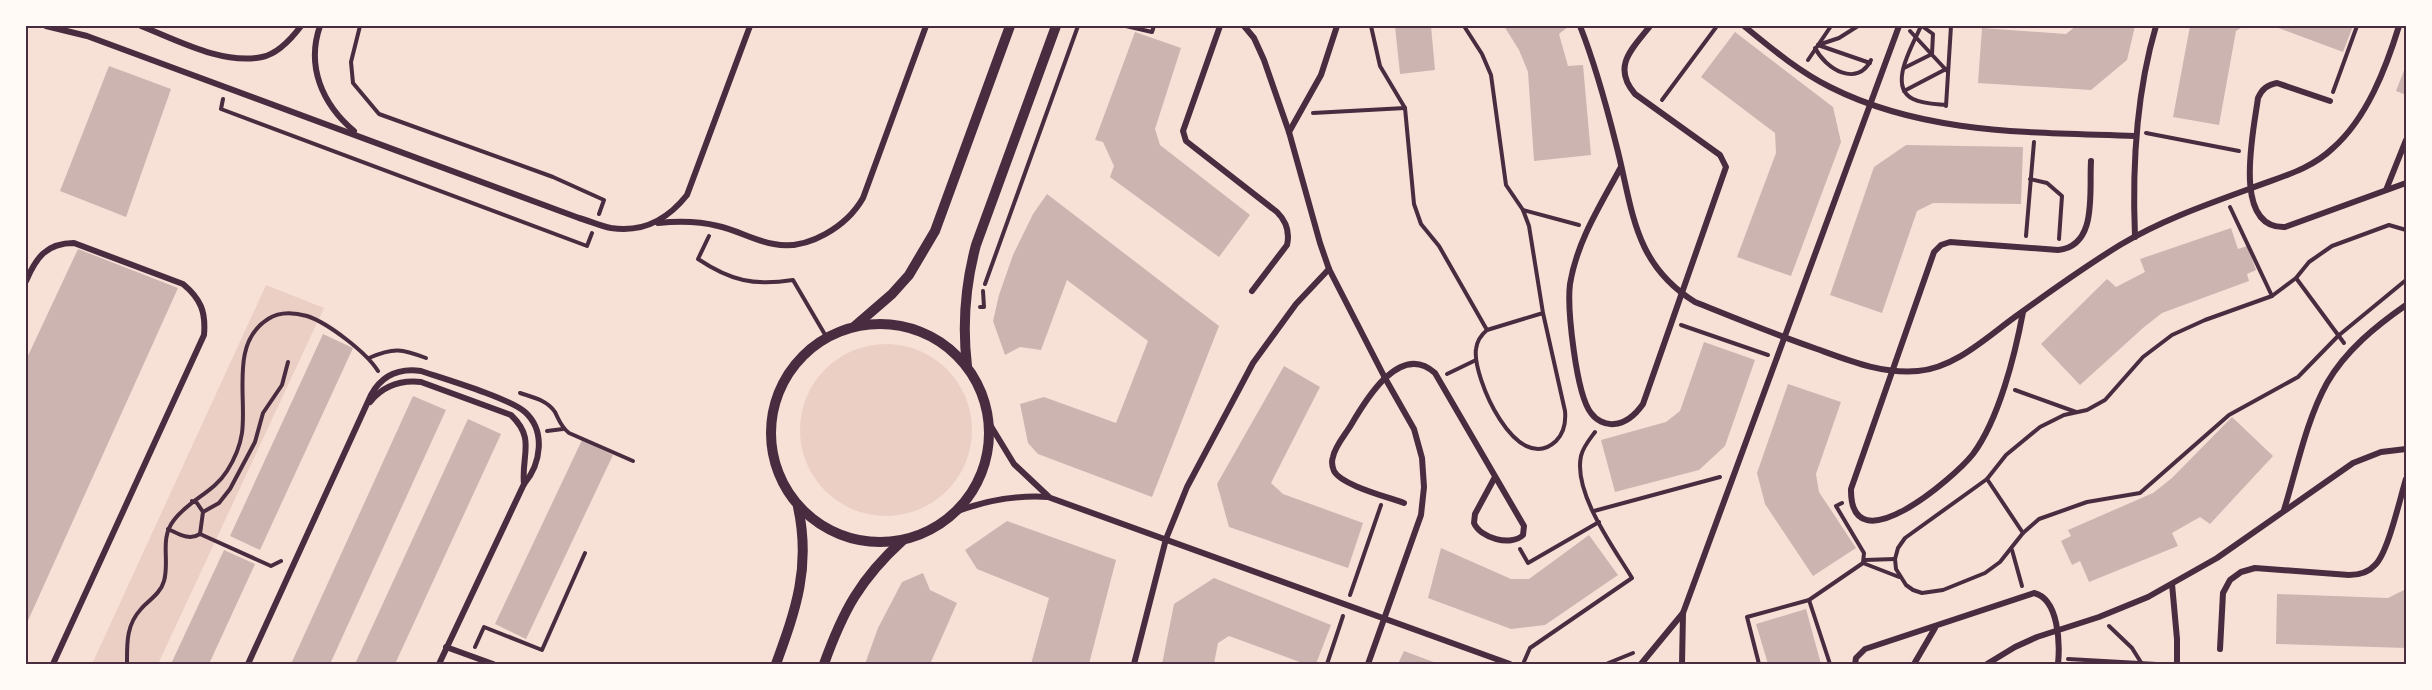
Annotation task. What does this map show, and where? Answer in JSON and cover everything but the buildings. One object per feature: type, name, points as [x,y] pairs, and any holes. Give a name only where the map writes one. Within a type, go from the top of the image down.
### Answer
[{"type":"street","points":[[46,26],[87,36],[612,228],[627,229],[655,223],[695,222],[715,225],[785,246],[808,242],[849,218],[863,198],[926,26]]},
{"type":"street","points":[[141,26],[153,28],[205,51],[249,58],[263,57],[276,50],[288,41],[301,26]]},
{"type":"street","points":[[320,26],[314,56],[317,79],[337,114],[359,136]]},
{"type":"street","points":[[655,223],[678,206],[693,182],[750,26]]},
{"type":"street","points":[[854,327],[892,294],[923,254],[935,231],[1010,26]]},
{"type":"street","points":[[967,367],[963,336],[968,275],[976,245],[1056,26]]},
{"type":"street","points":[[1220,26],[1182,131],[1186,141],[1277,213],[1286,224],[1289,238],[1287,245],[1252,291]]},
{"type":"street","points":[[1244,26],[1260,49],[1289,132],[1329,268],[1385,378],[1414,429],[1422,458],[1424,487],[1421,515],[1368,664]]},
{"type":"street","points":[[1289,132],[1321,75],[1337,26]]},
{"type":"street","points":[[1581,26],[1621,166],[1628,202],[1642,245],[1661,274],[1681,294],[1695,302],[1785,338],[1867,366],[1893,371],[1920,371],[1946,364],[2135,237],[2226,198],[2308,167],[2344,138],[2366,104],[2399,26]]},
{"type":"street","points":[[1621,166],[1588,227],[1572,271],[1569,318],[1586,403],[1592,415],[1601,422],[1613,424],[1622,422],[1638,412],[1643,404],[1726,167],[1720,155],[1629,87],[1624,71],[1628,54],[1650,26]]},
{"type":"street","points":[[1744,26],[1801,70],[1828,86],[1871,105],[1945,124],[2034,132],[2136,133]]},
{"type":"street","points":[[1682,664],[1683,613],[1899,26]]},
{"type":"street","points":[[2135,237],[2133,186],[2136,133],[2143,83],[2156,26]]},
{"type":"street","points":[[2330,101],[2283,84],[2270,84],[2258,98],[2250,189],[2261,218],[2272,226],[2291,225],[2406,183]]},
{"type":"street","points":[[2386,190],[2406,140]]},
{"type":"street","points":[[2023,311],[2012,362],[2004,386],[1973,455],[1926,495],[1889,519],[1870,521],[1861,516],[1854,509],[1851,489],[1937,248],[1950,242],[2058,250],[2066,249],[2079,242],[2086,230],[2091,161]]},
{"type":"street","points":[[26,281],[34,262],[47,249],[56,245],[74,243],[183,284],[195,294],[206,320],[204,335],[53,664]]},
{"type":"street","points":[[1134,664],[1166,539],[1187,487],[1253,363],[1286,317],[1329,268]]},
{"type":"street","points":[[2284,510],[2319,399],[2328,381],[2351,351],[2387,318],[2406,305]]},
{"type":"street","points":[[879,324],[904,327],[928,335],[942,344],[967,367],[986,403],[989,447],[984,470],[973,492],[958,511],[942,524],[923,534],[903,540],[874,543],[846,537],[820,525],[798,507],[782,482],[772,453],[770,423],[778,393],[792,367],[814,346],[854,327],[879,324]]},
{"type":"street","points":[[1404,503],[1342,479],[1334,471],[1332,461],[1336,450],[1369,394],[1385,378],[1404,366],[1417,364],[1430,368],[1438,379],[1524,526],[1523,535],[1516,541],[1511,542],[1483,534],[1474,523],[1475,514],[1495,477]]},
{"type":"street","points":[[248,664],[376,387],[392,374],[411,369],[512,404],[526,413],[533,422],[539,443],[539,454],[534,470],[524,484],[439,664]]},
{"type":"street","points":[[368,405],[383,390],[392,385],[411,381],[421,382],[511,415],[519,422],[526,438],[524,484]]},
{"type":"street","points":[[465,398],[469,388]]},
{"type":"street","points":[[989,423],[1014,464],[1048,497]]},
{"type":"street","points":[[1988,664],[2015,647],[2057,630],[2100,617],[2148,597],[2217,558],[2353,463],[2381,452],[2406,449]]},
{"type":"street","points":[[2220,649],[2223,593],[2235,576],[2255,568],[2349,575],[2369,570],[2375,566],[2382,554],[2406,479]]},
{"type":"street","points":[[958,511],[975,504],[1011,497],[1048,497],[1510,664]]},
{"type":"street","points":[[776,664],[798,602],[803,579],[803,530],[798,507]]},
{"type":"street","points":[[824,664],[852,598],[875,567],[903,540]]},
{"type":"street","points":[[2172,584],[2177,630],[2177,664]]},
{"type":"street","points":[[1855,664],[1859,652],[1865,649],[2034,593],[2045,598],[2049,604],[2057,630],[2058,661]]},
{"type":"street","points":[[1641,664],[1683,613]]},
{"type":"street","points":[[1914,664],[1935,627]]},
{"type":"street","points":[[446,647],[493,664]]},
{"type":"path","points":[[225,86],[221,109],[587,246],[604,200],[553,177],[379,114],[353,83],[351,62],[360,26]]},
{"type":"path","points":[[964,306],[984,307],[983,289],[993,257],[1078,26]]},
{"type":"path","points":[[1126,26],[1152,32],[1154,26]]},
{"type":"path","points":[[1371,26],[1377,57],[1405,108],[1415,211],[1421,224],[1439,246],[1487,330]]},
{"type":"path","points":[[1464,26],[1482,54],[1491,75],[1506,185],[1523,210],[1529,226],[1542,313],[1566,419],[1562,434],[1551,445],[1534,448],[1519,442],[1502,424],[1488,396],[1476,360],[1477,342],[1487,330],[1542,313]]},
{"type":"path","points":[[1656,109],[1717,26]]},
{"type":"path","points":[[1801,70],[1831,26]]},
{"type":"path","points":[[1816,47],[1839,38],[1858,26]]},
{"type":"path","points":[[1904,26],[1947,71]]},
{"type":"path","points":[[1932,54],[1933,34],[1921,26],[1900,81],[1904,91],[1912,99],[1946,105]]},
{"type":"path","points":[[1945,124],[1951,26]]},
{"type":"path","points":[[2330,101],[2357,26]]},
{"type":"path","points":[[1816,47],[1825,63],[1846,74],[1860,72],[1870,63],[1874,53]]},
{"type":"path","points":[[1816,47],[1870,63]]},
{"type":"path","points":[[1903,69],[1932,54]]},
{"type":"path","points":[[1904,91],[1947,71]]},
{"type":"path","points":[[1301,114],[1405,108]]},
{"type":"path","points":[[2025,248],[2034,132]]},
{"type":"path","points":[[2136,133],[2252,153]]},
{"type":"path","points":[[2030,179],[2047,183],[2062,196],[2058,250]]},
{"type":"path","points":[[2226,198],[2272,296]]},
{"type":"path","points":[[1523,210],[1588,227]]},
{"type":"path","points":[[715,225],[698,260],[715,270],[743,281],[766,284],[793,280],[827,338]]},
{"type":"path","points":[[1900,578],[1895,559],[1898,548],[1905,538],[1987,479],[2006,454],[2040,427],[2064,415],[2105,400],[2143,357],[2172,335],[2205,320],[2272,296],[2296,278],[2309,262],[2332,246],[2389,225],[2406,230]]},
{"type":"path","points":[[2296,278],[2351,351]]},
{"type":"path","points":[[1864,562],[1900,578],[1906,585],[1922,593],[1943,590],[1985,573],[2000,562],[2023,533],[2039,519],[2087,502],[2140,493],[2229,415],[2298,377],[2338,336],[2406,280]]},
{"type":"path","points":[[127,664],[128,638],[133,619],[160,590],[164,581],[168,529],[192,501],[222,478],[237,452],[242,430],[245,349],[254,331],[270,317],[289,313],[316,320],[369,358],[383,379]]},
{"type":"path","points":[[1672,322],[1777,358]]},
{"type":"path","points":[[1438,379],[1476,360]]},
{"type":"path","points":[[203,512],[219,503],[230,489],[255,442],[262,413],[282,385],[288,362]]},
{"type":"path","points":[[2004,386],[2076,412]]},
{"type":"path","points":[[1523,664],[1530,648],[1632,579],[1599,522],[1582,485],[1580,466],[1584,447],[1601,422]]},
{"type":"path","points":[[1594,511],[1735,472]]},
{"type":"path","points":[[1987,479],[2023,533]]},
{"type":"path","points":[[1327,664],[1385,496]]},
{"type":"path","points":[[1851,499],[1836,506],[1864,553],[1864,562]]},
{"type":"path","points":[[168,529],[192,538],[200,534],[203,512],[197,503],[192,501]]},
{"type":"path","points":[[1516,541],[1528,563],[1599,522]]},
{"type":"path","points":[[200,534],[271,566],[281,561],[286,547],[299,554]]},
{"type":"path","points":[[2012,549],[2024,595]]},
{"type":"path","points":[[472,656],[484,627],[542,650],[585,553]]},
{"type":"path","points":[[1760,664],[1747,617],[1809,600],[1864,562],[1895,559]]},
{"type":"path","points":[[1809,600],[1830,664]]},
{"type":"path","points":[[2100,617],[2132,648],[2142,664]]},
{"type":"path","points":[[2058,661],[2157,664]]},
{"type":"shaded area","points":[[266,285],[324,308],[158,664],[92,664]]},
{"type":"shaded area","points":[[886,344],[919,351],[947,369],[965,397],[972,430],[965,463],[947,491],[919,509],[886,516],[853,509],[825,491],[807,463],[800,430],[807,397],[825,369],[853,351]]}]
